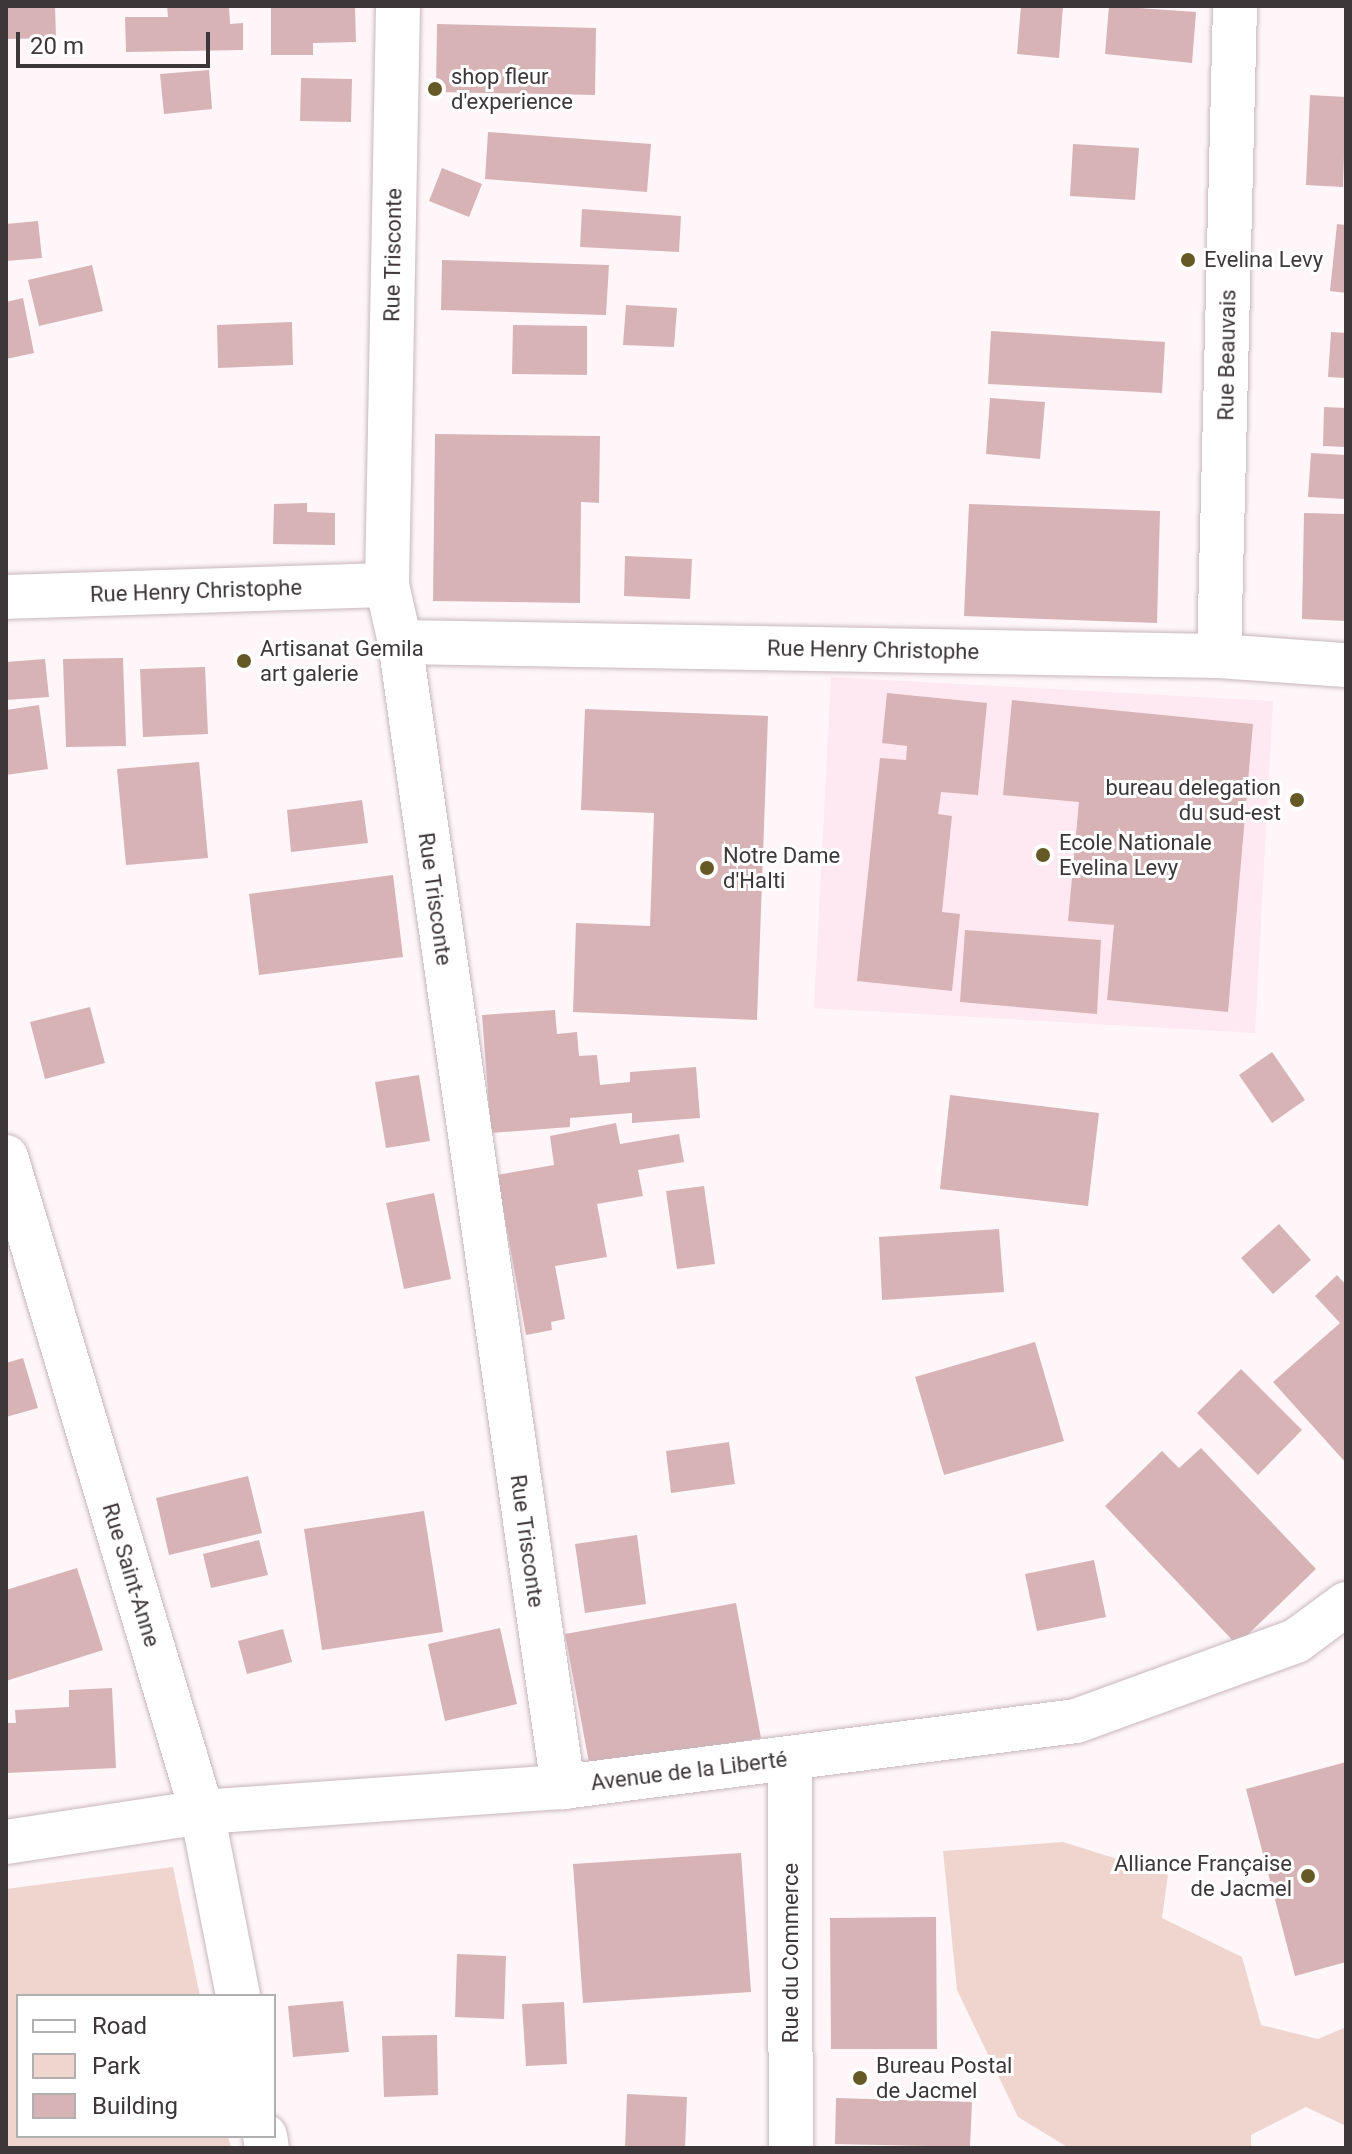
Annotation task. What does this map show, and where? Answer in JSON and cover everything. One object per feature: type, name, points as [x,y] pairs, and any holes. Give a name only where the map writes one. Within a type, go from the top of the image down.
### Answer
[{"type":"street","name":"Rue Trisconte","points":[[398,6],[387,585],[400,642],[563,1787]]},
{"type":"street","name":"Rue Beauvais","points":[[1219,656],[1235,6]]},
{"type":"street","name":"Rue Henry Christophe","points":[[6,597],[387,585]]},
{"type":"street","name":"Rue Henry Christophe","points":[[400,642],[1219,656],[1346,665]]},
{"type":"street","name":"Rue Saint-Anne","points":[[6,1157],[202,1812],[238,1994]]},
{"type":"street","name":"Avenue de la Liberté","points":[[6,1842],[202,1812],[563,1787],[1076,1721],[1296,1641],[1346,1604]]},
{"type":"street","name":"Rue du Commerce","points":[[790,1759],[791,2148]]},
{"type":"shaded area","name":"Ecole Nationale Evelina Levy","points":[[831,677],[1273,701],[1255,1033],[814,1008]]},
{"type":"green space","points":[[1063,1842],[1168,1875],[1162,1918],[1242,1957],[1261,2025],[1318,2039],[1346,2027],[1346,2126],[1306,2107],[1251,2135],[1251,2148],[1069,2148],[1018,2117],[957,1990],[943,1851]]},
{"type":"green space","points":[[173,1867],[200,1994],[16,1994],[16,2138],[228,2138],[231,2148],[6,2148],[6,1889]]},
{"type":"building","points":[[6,6],[55,6],[56,38],[6,39]]},
{"type":"building","points":[[167,6],[229,6],[230,24],[243,23],[243,50],[126,52],[125,17],[168,17]]},
{"type":"building","points":[[271,6],[355,6],[356,42],[313,43],[313,55],[271,55]]},
{"type":"building","points":[[1021,6],[1063,6],[1059,58],[1017,54]]},
{"type":"building","points":[[1109,6],[1196,12],[1192,63],[1105,54]]},
{"type":"building","points":[[437,24],[596,28],[595,95],[436,92]]},
{"type":"building","points":[[209,70],[212,109],[164,114],[160,74]]},
{"type":"building","points":[[301,78],[352,79],[351,122],[300,121]]},
{"type":"building","points":[[1310,95],[1346,97],[1343,187],[1306,185]]},
{"type":"building","points":[[488,132],[651,144],[647,192],[485,179]]},
{"type":"building","points":[[1073,144],[1139,148],[1135,200],[1070,196]]},
{"type":"building","points":[[442,168],[482,184],[469,217],[429,201]]},
{"type":"building","points":[[582,209],[681,216],[679,252],[580,247]]},
{"type":"building","points":[[38,221],[42,258],[6,261],[6,224]]},
{"type":"building","points":[[1337,224],[1346,225],[1346,293],[1330,291]]},
{"type":"building","points":[[442,260],[609,265],[606,315],[441,310]]},
{"type":"building","points":[[92,265],[103,311],[39,326],[28,280]]},
{"type":"building","points":[[23,298],[34,353],[6,359],[6,302]]},
{"type":"building","points":[[626,305],[677,308],[674,347],[623,345]]},
{"type":"building","points":[[292,322],[293,365],[218,368],[217,325]]},
{"type":"building","points":[[513,325],[587,326],[587,375],[512,374]]},
{"type":"building","points":[[991,331],[1165,342],[1162,393],[988,384]]},
{"type":"building","points":[[1331,332],[1346,333],[1346,378],[1328,377]]},
{"type":"building","points":[[990,398],[1045,402],[1040,459],[986,454]]},
{"type":"building","points":[[1324,407],[1346,408],[1346,447],[1323,446]]},
{"type":"building","points":[[435,434],[600,436],[599,503],[581,502],[580,603],[433,601]]},
{"type":"building","points":[[1311,453],[1346,455],[1346,499],[1308,497]]},
{"type":"building","points":[[307,503],[307,512],[335,513],[335,545],[273,544],[274,504]]},
{"type":"building","points":[[969,504],[1160,511],[1157,623],[964,616]]},
{"type":"building","points":[[1304,513],[1346,514],[1346,621],[1302,619]]},
{"type":"building","points":[[625,556],[692,559],[690,599],[624,596]]},
{"type":"building","points":[[123,658],[126,746],[66,747],[63,659]]},
{"type":"building","points":[[45,659],[49,697],[6,700],[6,662]]},
{"type":"building","points":[[205,667],[208,734],[143,737],[140,669]]},
{"type":"building","points":[[887,693],[987,703],[978,795],[941,792],[938,814],[952,816],[942,912],[960,914],[952,991],[857,981],[880,758],[906,760],[907,746],[882,743]]},
{"type":"building","points":[[1012,700],[1253,724],[1228,1012],[1107,1000],[1114,925],[1068,921],[1079,802],[1003,795]]},
{"type":"building","points":[[39,705],[48,769],[6,775],[6,710]]},
{"type":"building","name":"Notre Dame d'HaIti","points":[[585,709],[768,716],[757,1020],[573,1012],[576,923],[650,926],[654,813],[581,810]]},
{"type":"building","points":[[199,762],[208,858],[126,865],[117,769]]},
{"type":"building","points":[[362,800],[368,843],[291,852],[287,810]]},
{"type":"building","points":[[393,875],[403,957],[259,975],[249,894]]},
{"type":"building","points":[[965,930],[1101,940],[1097,1014],[960,1002]]},
{"type":"building","points":[[90,1007],[105,1063],[45,1079],[30,1022]]},
{"type":"building","points":[[555,1010],[557,1034],[577,1032],[579,1056],[597,1055],[600,1085],[630,1082],[630,1072],[696,1067],[700,1118],[632,1123],[632,1113],[570,1118],[570,1127],[491,1133],[482,1015]]},
{"type":"building","points":[[1272,1052],[1305,1100],[1272,1123],[1239,1075]]},
{"type":"building","points":[[419,1075],[430,1141],[386,1148],[375,1082]]},
{"type":"building","points":[[950,1095],[1099,1113],[1088,1206],[940,1189]]},
{"type":"building","points":[[616,1123],[620,1144],[679,1134],[684,1162],[638,1170],[643,1196],[597,1204],[607,1257],[555,1266],[565,1319],[551,1322],[552,1330],[526,1335],[497,1175],[554,1165],[550,1136]]},
{"type":"building","points":[[704,1186],[715,1264],[677,1269],[666,1191]]},
{"type":"building","points":[[434,1193],[451,1279],[404,1289],[386,1203]]},
{"type":"building","points":[[1279,1224],[1311,1260],[1273,1294],[1241,1258]]},
{"type":"building","points":[[999,1229],[1004,1292],[882,1300],[879,1237]]},
{"type":"building","points":[[1337,1275],[1346,1285],[1346,1463],[1273,1382],[1340,1323],[1315,1296]]},
{"type":"building","points":[[1035,1342],[1064,1441],[944,1475],[915,1377]]},
{"type":"building","points":[[23,1358],[38,1408],[6,1417],[6,1363]]},
{"type":"building","points":[[1241,1369],[1302,1430],[1258,1475],[1197,1413]]},
{"type":"building","points":[[729,1442],[735,1484],[671,1493],[666,1451]]},
{"type":"building","points":[[1201,1448],[1316,1569],[1237,1645],[1105,1506],[1162,1451],[1179,1468]]},
{"type":"building","points":[[248,1476],[262,1533],[169,1555],[156,1498]]},
{"type":"building","points":[[424,1511],[443,1632],[322,1650],[304,1529]]},
{"type":"building","points":[[637,1535],[646,1604],[585,1613],[575,1544]]},
{"type":"building","points":[[259,1540],[268,1575],[211,1588],[203,1554]]},
{"type":"building","points":[[1094,1560],[1106,1617],[1037,1631],[1025,1574]]},
{"type":"building","points":[[77,1568],[103,1650],[6,1681],[6,1590]]},
{"type":"building","points":[[736,1603],[761,1738],[590,1768],[565,1634]]},
{"type":"building","points":[[500,1628],[517,1704],[445,1721],[428,1644]]},
{"type":"building","points":[[283,1629],[292,1662],[247,1674],[238,1641]]},
{"type":"building","points":[[112,1688],[116,1768],[6,1773],[6,1723],[16,1723],[15,1710],[69,1707],[69,1690]]},
{"type":"building","name":"Alliance Française de Jacmel","points":[[1346,1762],[1346,1962],[1295,1976],[1246,1789]]},
{"type":"building","points":[[741,1853],[751,1992],[583,2003],[573,1864]]},
{"type":"building","points":[[936,1917],[937,2049],[831,2049],[830,1918]]},
{"type":"building","points":[[457,1954],[506,1956],[504,2019],[455,2017]]},
{"type":"building","points":[[343,2001],[349,2052],[293,2057],[288,2006]]},
{"type":"building","points":[[564,2002],[567,2064],[526,2066],[522,2004]]},
{"type":"building","points":[[437,2035],[438,2095],[384,2097],[382,2036]]},
{"type":"building","points":[[627,2094],[687,2097],[685,2148],[625,2148]]},
{"type":"building","points":[[836,2098],[972,2102],[970,2147],[835,2144]]},
{"type":"place","name":"shop fleur d'experience","points":[[435,89]]},
{"type":"place","name":"Evelina Levy","points":[[1188,260]]},
{"type":"place","name":"Artisanat Gemila art galerie","points":[[244,661]]},
{"type":"place","name":"bureau delegation du sud-est","points":[[1297,800]]},
{"type":"place","name":"Ecole Nationale Evelina Levy","points":[[1043,855]]},
{"type":"place","name":"Notre Dame d'HaIti","points":[[707,868]]},
{"type":"place","name":"Alliance Française de Jacmel","points":[[1308,1876]]},
{"type":"place","name":"Bureau Postal de Jacmel","points":[[860,2078]]}]
